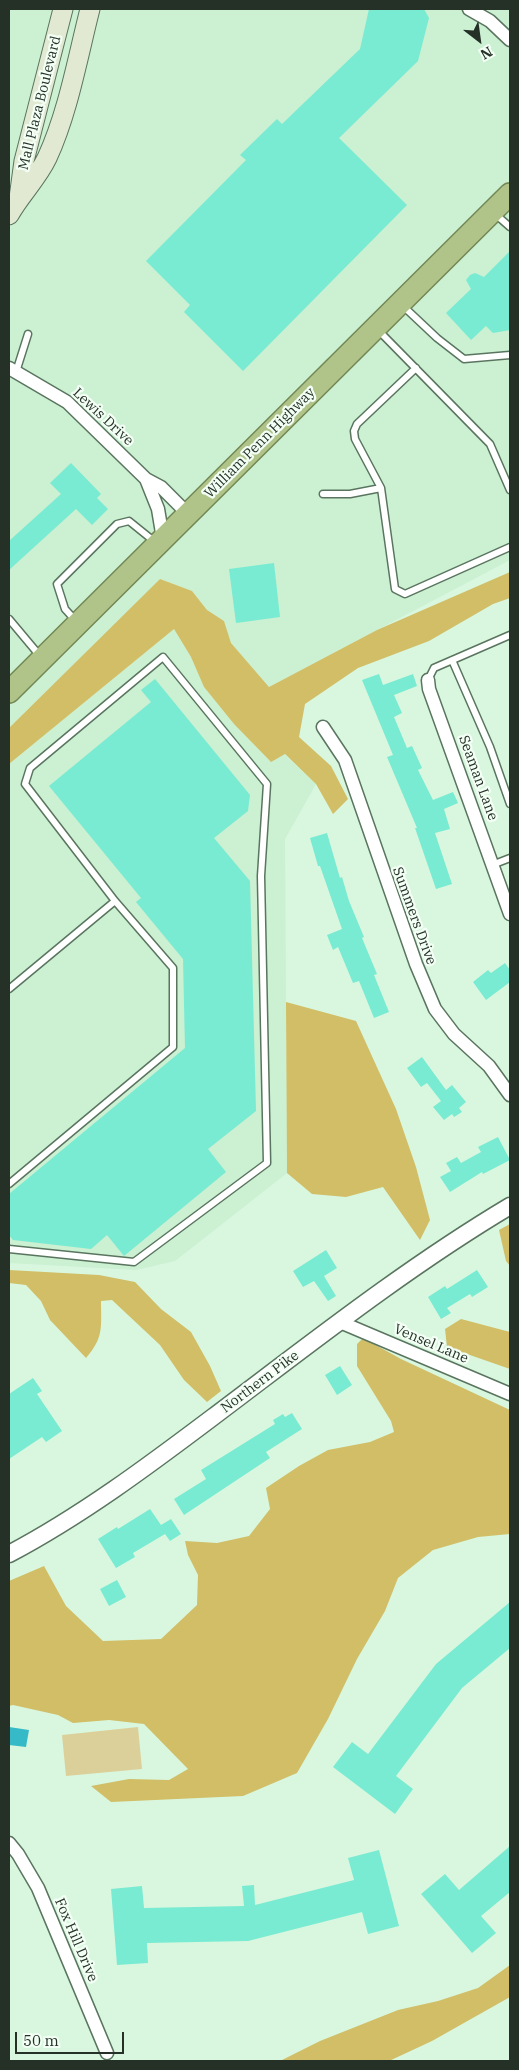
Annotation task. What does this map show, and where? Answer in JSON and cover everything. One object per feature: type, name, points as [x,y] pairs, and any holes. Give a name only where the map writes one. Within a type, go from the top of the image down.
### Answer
[{"type":"highway","name":"William Penn Highway","points":[[9,692],[510,194]]},
{"type":"main road","name":"Mall Plaza Boulevard","points":[[19,198],[24,161],[63,9]]},
{"type":"main road","name":"Mall Plaza Boulevard","points":[[9,216],[48,156],[66,102],[90,9]]},
{"type":"street","points":[[469,9],[490,21],[510,40]]},
{"type":"street","name":"Lewis Drive","points":[[12,370],[67,402],[146,479],[161,487],[188,514]]},
{"type":"street","name":"Lewis Drive","points":[[146,479],[158,509],[160,542]]},
{"type":"street","name":"Seaman Lane","points":[[428,680],[429,689],[510,914]]},
{"type":"street","name":"Summers Drive","points":[[323,727],[345,760],[396,911],[425,989],[435,1009],[454,1034],[489,1066],[510,1095]]},
{"type":"street","name":"Northern Pike","points":[[9,1554],[34,1541],[100,1499],[159,1458],[386,1288],[510,1206]]},
{"type":"street","name":"Vensel Lane","points":[[340,1322],[510,1394]]},
{"type":"street","name":"Fox Hill Drive","points":[[9,1843],[18,1854],[38,1888],[107,2053]]},
{"type":"lane","points":[[492,212],[510,227]]},
{"type":"lane","points":[[400,304],[437,338],[464,359],[510,355]]},
{"type":"lane","points":[[376,328],[490,444],[510,490]]},
{"type":"lane","points":[[12,370],[28,334]]},
{"type":"lane","points":[[416,368],[357,424],[354,431],[355,439],[381,488],[395,589],[405,594],[510,547]]},
{"type":"lane","points":[[323,494],[363,492],[381,488]]},
{"type":"lane","points":[[78,623],[65,609],[57,584],[117,524],[129,521],[160,542]]},
{"type":"lane","points":[[9,619],[43,658]]},
{"type":"lane","points":[[428,680],[434,668],[510,635]]},
{"type":"lane","points":[[9,1184],[173,1047],[173,968],[116,901],[25,784],[30,768],[164,657],[267,784],[261,876],[267,1163],[134,1262],[9,1249]]},
{"type":"lane","points":[[452,660],[490,747],[510,804]]},
{"type":"lane","points":[[492,865],[510,858]]},
{"type":"lane","points":[[9,989],[116,901]]},
{"type":"shaded area","points":[[9,9],[510,9],[510,560],[269,687],[231,643],[224,621],[207,610],[192,591],[160,579],[9,728]]},
{"type":"shaded area","points":[[510,572],[510,598],[493,604],[429,641],[358,668],[305,704],[299,737],[331,766],[348,799],[333,814],[316,784],[285,754],[271,762],[234,724],[204,687],[191,657],[174,629],[9,764],[9,728],[160,579],[192,591],[207,610],[224,621],[231,643],[269,687],[377,630]]},
{"type":"shaded area","points":[[174,629],[191,657],[204,687],[234,724],[270,761],[284,754],[316,784],[285,839],[287,1173],[175,1261],[136,1270],[9,1263],[9,764]]},
{"type":"shaded area","points":[[286,1002],[356,1021],[396,1109],[416,1167],[430,1220],[420,1240],[383,1187],[346,1197],[312,1194],[287,1173]]},
{"type":"shaded area","points":[[510,1224],[510,1266],[506,1261],[499,1230]]},
{"type":"shaded area","points":[[9,1270],[99,1275],[135,1282],[161,1309],[191,1332],[210,1366],[221,1391],[207,1402],[184,1380],[160,1345],[112,1300],[101,1301],[99,1338],[86,1358],[50,1320],[41,1301],[26,1285],[9,1283]]},
{"type":"shaded area","points":[[461,1319],[510,1332],[510,1369],[447,1347],[445,1329]]},
{"type":"shaded area","points":[[363,1338],[401,1359],[510,1410],[510,1534],[478,1537],[433,1550],[398,1578],[385,1611],[357,1659],[328,1719],[297,1773],[243,1796],[111,1802],[91,1786],[129,1779],[169,1780],[188,1769],[144,1724],[109,1720],[73,1723],[58,1715],[13,1705],[9,1706],[9,1581],[44,1566],[66,1606],[103,1641],[161,1639],[197,1605],[198,1575],[188,1555],[185,1541],[217,1543],[249,1536],[270,1509],[266,1488],[299,1466],[328,1450],[370,1442],[394,1432],[391,1421],[357,1366],[357,1344]]},
{"type":"shaded area","points":[[138,1727],[142,1769],[66,1776],[62,1735]]},
{"type":"shaded area","points":[[510,1965],[510,1997],[432,2041],[389,2061],[280,2061],[320,2041],[398,2010],[438,2001],[478,1988]]},
{"type":"water","points":[[9,1727],[29,1730],[26,1747],[9,1745]]},
{"type":"building","points":[[369,9],[424,9],[429,18],[418,61],[339,138],[407,205],[243,371],[184,312],[190,305],[146,261],[246,160],[240,155],[277,119],[282,124],[360,49]]},
{"type":"building","points":[[510,251],[510,330],[493,333],[486,326],[471,340],[446,313],[471,289],[466,280],[470,275],[475,273],[484,277]]},
{"type":"building","points":[[71,463],[101,494],[97,498],[108,509],[92,525],[76,509],[9,570],[9,541],[61,494],[50,483]]},
{"type":"building","points":[[274,563],[280,617],[236,623],[229,569]]},
{"type":"building","points":[[379,674],[383,685],[413,674],[417,686],[394,695],[402,713],[394,717],[407,748],[412,746],[422,768],[418,770],[433,800],[453,792],[458,803],[444,809],[450,829],[435,833],[452,884],[436,889],[415,828],[417,828],[387,757],[393,755],[362,680]]},
{"type":"building","points":[[155,679],[250,795],[248,811],[214,838],[250,881],[256,1111],[208,1149],[226,1172],[124,1256],[107,1235],[91,1249],[13,1240],[9,1235],[9,1194],[185,1048],[183,959],[136,902],[141,898],[49,786],[151,702],[141,690]]},
{"type":"building","points":[[327,833],[340,878],[342,877],[349,901],[364,937],[362,938],[377,974],[374,975],[389,1012],[374,1018],[359,981],[353,983],[338,947],[333,950],[327,935],[342,929],[320,866],[318,866],[310,838]]},
{"type":"building","points":[[505,963],[510,970],[510,982],[486,1000],[473,982],[488,970],[491,973]]},
{"type":"building","points":[[422,1057],[446,1090],[452,1085],[466,1102],[459,1108],[462,1112],[454,1117],[452,1114],[444,1120],[433,1107],[441,1101],[427,1083],[421,1087],[407,1068]]},
{"type":"building","points":[[498,1137],[510,1160],[483,1174],[482,1172],[450,1192],[440,1177],[451,1171],[446,1163],[457,1157],[461,1163],[481,1152],[478,1147]]},
{"type":"building","points":[[326,1250],[337,1268],[324,1276],[336,1296],[328,1301],[314,1281],[303,1287],[293,1271]]},
{"type":"building","points":[[477,1270],[488,1287],[472,1297],[470,1294],[447,1308],[451,1313],[441,1319],[428,1297],[445,1286],[447,1289]]},
{"type":"building","points":[[340,1366],[352,1385],[337,1395],[325,1375]]},
{"type":"building","points":[[33,1378],[42,1391],[37,1394],[62,1431],[46,1442],[42,1437],[9,1459],[9,1394]]},
{"type":"building","points":[[292,1413],[302,1429],[266,1452],[270,1458],[184,1515],[174,1499],[206,1479],[201,1470],[275,1424],[273,1420],[283,1414],[285,1417]]},
{"type":"building","points":[[150,1509],[161,1525],[171,1519],[181,1534],[170,1541],[165,1534],[133,1553],[135,1557],[116,1568],[98,1539]]},
{"type":"building","points":[[117,1580],[126,1597],[109,1606],[100,1589]]},
{"type":"building","points":[[510,1602],[510,1648],[462,1688],[396,1776],[413,1789],[395,1814],[333,1767],[352,1742],[368,1754],[436,1664]]},
{"type":"building","points":[[510,1846],[510,1892],[481,1916],[496,1933],[472,1953],[421,1894],[445,1874],[459,1890]]},
{"type":"building","points":[[379,1850],[399,1926],[368,1934],[362,1912],[248,1941],[147,1943],[148,1963],[117,1965],[111,1889],[142,1886],[144,1908],[244,1906],[242,1886],[254,1885],[255,1905],[354,1880],[348,1858]]}]
